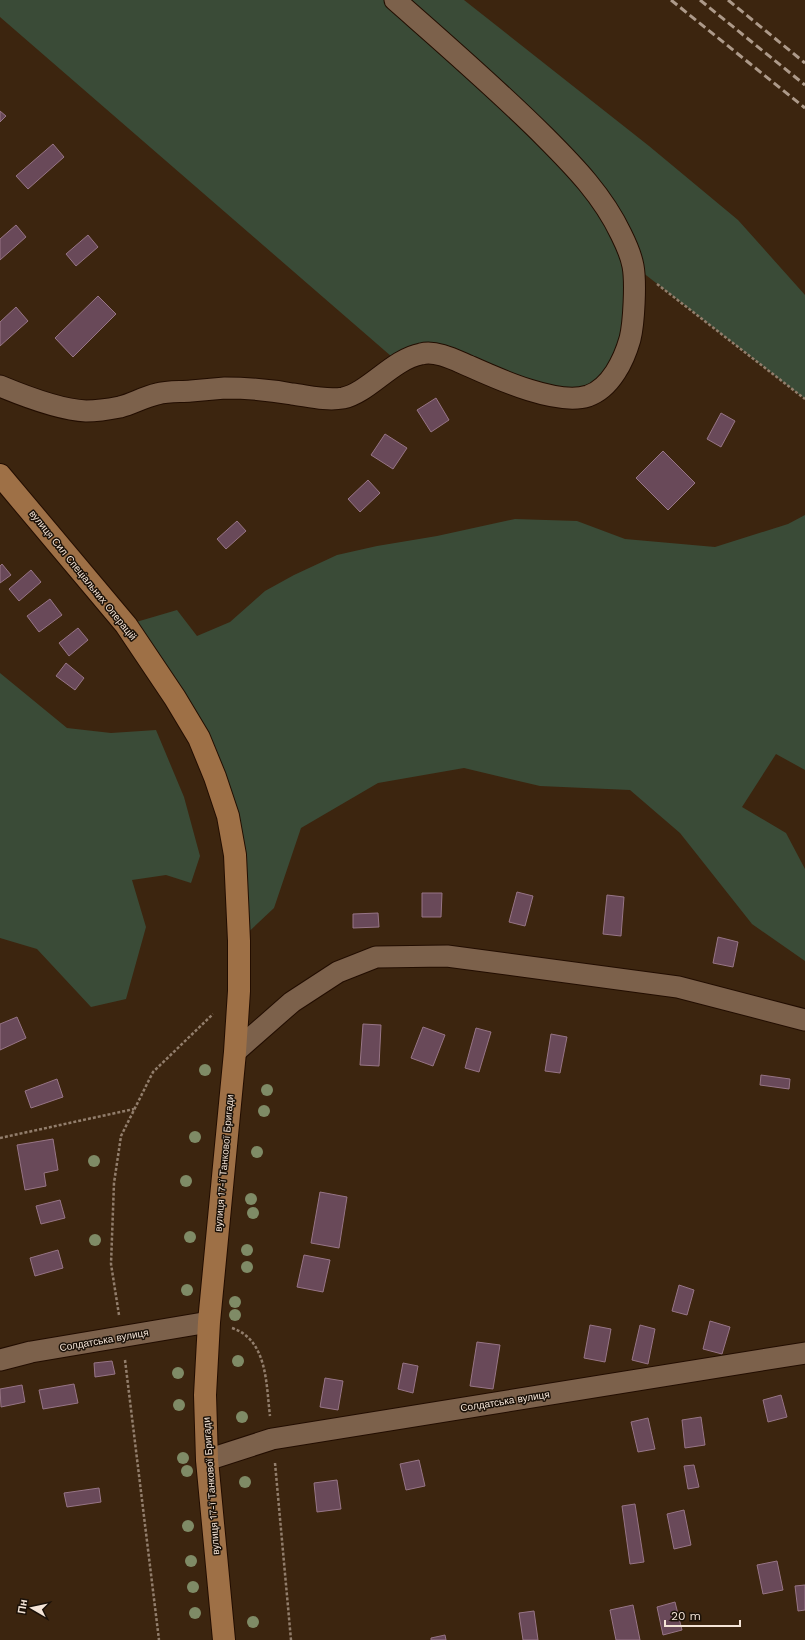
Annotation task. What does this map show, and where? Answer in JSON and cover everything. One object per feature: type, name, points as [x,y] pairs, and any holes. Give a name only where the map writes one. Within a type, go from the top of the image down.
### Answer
[{"type":"main road","name":"вулиця Сил Спеціальних Операцій","points":[[0,475],[126,625],[175,698]]},
{"type":"main road","name":"вулиця 17-ї Танкової Бригади","points":[[175,698],[199,738],[215,777],[228,816],[235,856],[239,941],[239,991],[235,1052],[209,1322],[205,1395],[207,1460],[224,1640]]},
{"type":"street","points":[[0,386],[32,399],[56,406],[86,411],[122,407],[160,393],[225,388],[290,393],[325,399],[344,398],[359,391],[399,363],[422,353],[445,356],[519,387],[542,394],[570,397],[588,396],[603,387],[617,370],[627,350],[631,334],[634,291],[633,264],[626,243],[613,216],[600,197],[576,168],[511,102],[395,0]]},
{"type":"street","points":[[235,1052],[292,1002],[338,972],[376,957],[447,956],[678,987],[805,1020]]},
{"type":"street","name":"Солдатська вулиця","points":[[0,1360],[32,1352],[209,1322]]},
{"type":"street","name":"Солдатська вулиця","points":[[207,1460],[272,1439],[805,1353]]},
{"type":"path","points":[[633,264],[805,399]]},
{"type":"path","points":[[159,1640],[122,1336],[111,1264],[114,1183],[121,1136],[153,1072],[239,991]]},
{"type":"path","points":[[0,1138],[135,1109]]},
{"type":"path","points":[[209,1322],[241,1331],[256,1345],[265,1369],[291,1640]]},
{"type":"green space","points":[[0,0],[464,0],[649,146],[738,220],[805,295],[805,399],[633,265],[631,334],[588,396],[445,356],[399,363],[0,17]]},
{"type":"green space","points":[[805,515],[805,770],[776,754],[742,807],[786,833],[805,869],[805,961],[752,924],[680,833],[630,790],[540,786],[464,768],[378,783],[301,828],[274,908],[239,941],[215,777],[126,625],[177,610],[197,636],[230,622],[265,591],[294,575],[337,555],[377,546],[437,536],[515,519],[577,521],[625,539],[715,547],[788,524]]},
{"type":"green space","points":[[0,673],[67,728],[111,733],[156,730],[184,797],[200,856],[191,883],[166,875],[132,880],[146,927],[126,999],[91,1007],[37,949],[0,938]]},
{"type":"building","points":[[0,111],[6,116],[0,122]]},
{"type":"building","points":[[53,144],[64,157],[28,189],[16,176]]},
{"type":"building","points":[[16,225],[26,237],[0,260],[0,239]]},
{"type":"building","points":[[88,235],[98,247],[76,266],[66,254]]},
{"type":"building","points":[[98,296],[116,314],[73,357],[55,338]]},
{"type":"building","points":[[16,307],[28,321],[0,346],[0,322]]},
{"type":"building","points":[[436,398],[449,420],[431,432],[417,410]]},
{"type":"building","points":[[721,413],[735,421],[721,447],[707,439]]},
{"type":"building","points":[[385,434],[407,448],[393,469],[371,455]]},
{"type":"building","points":[[663,451],[695,483],[668,510],[636,478]]},
{"type":"building","points":[[368,480],[380,493],[360,512],[348,499]]},
{"type":"building","points":[[237,521],[246,531],[226,549],[217,539]]},
{"type":"building","points":[[2,564],[11,575],[0,583],[0,566]]},
{"type":"building","points":[[31,570],[41,582],[19,601],[9,589]]},
{"type":"building","points":[[50,599],[62,615],[39,632],[27,616]]},
{"type":"building","points":[[78,628],[88,640],[69,656],[59,643]]},
{"type":"building","points":[[66,663],[84,678],[75,690],[56,676]]},
{"type":"building","points":[[517,892],[533,896],[525,926],[509,922]]},
{"type":"building","points":[[422,893],[442,893],[441,917],[422,917]]},
{"type":"building","points":[[607,895],[624,897],[621,936],[603,934]]},
{"type":"building","points":[[378,913],[379,927],[353,928],[353,914]]},
{"type":"building","points":[[718,937],[738,942],[733,967],[713,963]]},
{"type":"building","points":[[17,1017],[26,1038],[0,1050],[0,1024]]},
{"type":"building","points":[[363,1024],[381,1025],[379,1066],[360,1065]]},
{"type":"building","points":[[423,1027],[445,1035],[433,1066],[411,1058]]},
{"type":"building","points":[[476,1028],[491,1032],[479,1072],[465,1068]]},
{"type":"building","points":[[551,1034],[567,1037],[560,1073],[545,1071]]},
{"type":"building","points":[[761,1075],[790,1079],[789,1089],[760,1085]]},
{"type":"building","points":[[57,1079],[63,1097],[31,1108],[25,1091]]},
{"type":"building","points":[[53,1139],[58,1170],[44,1173],[46,1186],[25,1190],[17,1145]]},
{"type":"building","points":[[320,1192],[347,1197],[339,1248],[311,1243]]},
{"type":"building","points":[[60,1200],[65,1218],[41,1224],[36,1206]]},
{"type":"building","points":[[58,1250],[63,1268],[35,1276],[30,1258]]},
{"type":"building","points":[[304,1255],[330,1260],[323,1292],[297,1287]]},
{"type":"building","points":[[679,1285],[694,1290],[687,1315],[672,1311]]},
{"type":"building","points":[[710,1321],[730,1327],[722,1354],[703,1349]]},
{"type":"building","points":[[590,1325],[611,1329],[605,1362],[584,1358]]},
{"type":"building","points":[[640,1325],[655,1329],[648,1364],[632,1360]]},
{"type":"building","points":[[477,1342],[500,1345],[493,1389],[470,1386]]},
{"type":"building","points":[[112,1361],[115,1374],[95,1377],[94,1363]]},
{"type":"building","points":[[403,1363],[418,1366],[413,1393],[398,1389]]},
{"type":"building","points":[[325,1378],[343,1381],[338,1410],[320,1407]]},
{"type":"building","points":[[74,1384],[78,1403],[43,1409],[39,1390]]},
{"type":"building","points":[[22,1385],[25,1402],[1,1407],[0,1389]]},
{"type":"building","points":[[781,1395],[787,1417],[768,1422],[763,1400]]},
{"type":"building","points":[[701,1417],[705,1445],[685,1448],[682,1420]]},
{"type":"building","points":[[648,1418],[655,1449],[638,1452],[631,1422]]},
{"type":"building","points":[[419,1460],[425,1486],[406,1490],[400,1464]]},
{"type":"building","points":[[694,1465],[699,1487],[688,1489],[684,1466]]},
{"type":"building","points":[[337,1480],[341,1509],[317,1512],[314,1483]]},
{"type":"building","points":[[99,1488],[101,1502],[67,1507],[64,1493]]},
{"type":"building","points":[[635,1504],[644,1562],[630,1564],[622,1506]]},
{"type":"building","points":[[684,1510],[691,1545],[674,1549],[667,1514]]},
{"type":"building","points":[[777,1561],[783,1590],[763,1594],[757,1565]]},
{"type":"building","points":[[805,1585],[805,1610],[798,1611],[795,1586]]},
{"type":"building","points":[[675,1602],[682,1630],[663,1635],[657,1607]]},
{"type":"building","points":[[633,1605],[640,1640],[616,1640],[610,1610]]},
{"type":"building","points":[[534,1611],[538,1640],[523,1640],[519,1613]]},
{"type":"building","points":[[445,1635],[446,1640],[431,1640],[431,1638]]},
{"type":"railway","points":[[671,0],[805,108]]},
{"type":"railway","points":[[700,0],[805,85]]},
{"type":"railway","points":[[728,0],[805,63]]}]
